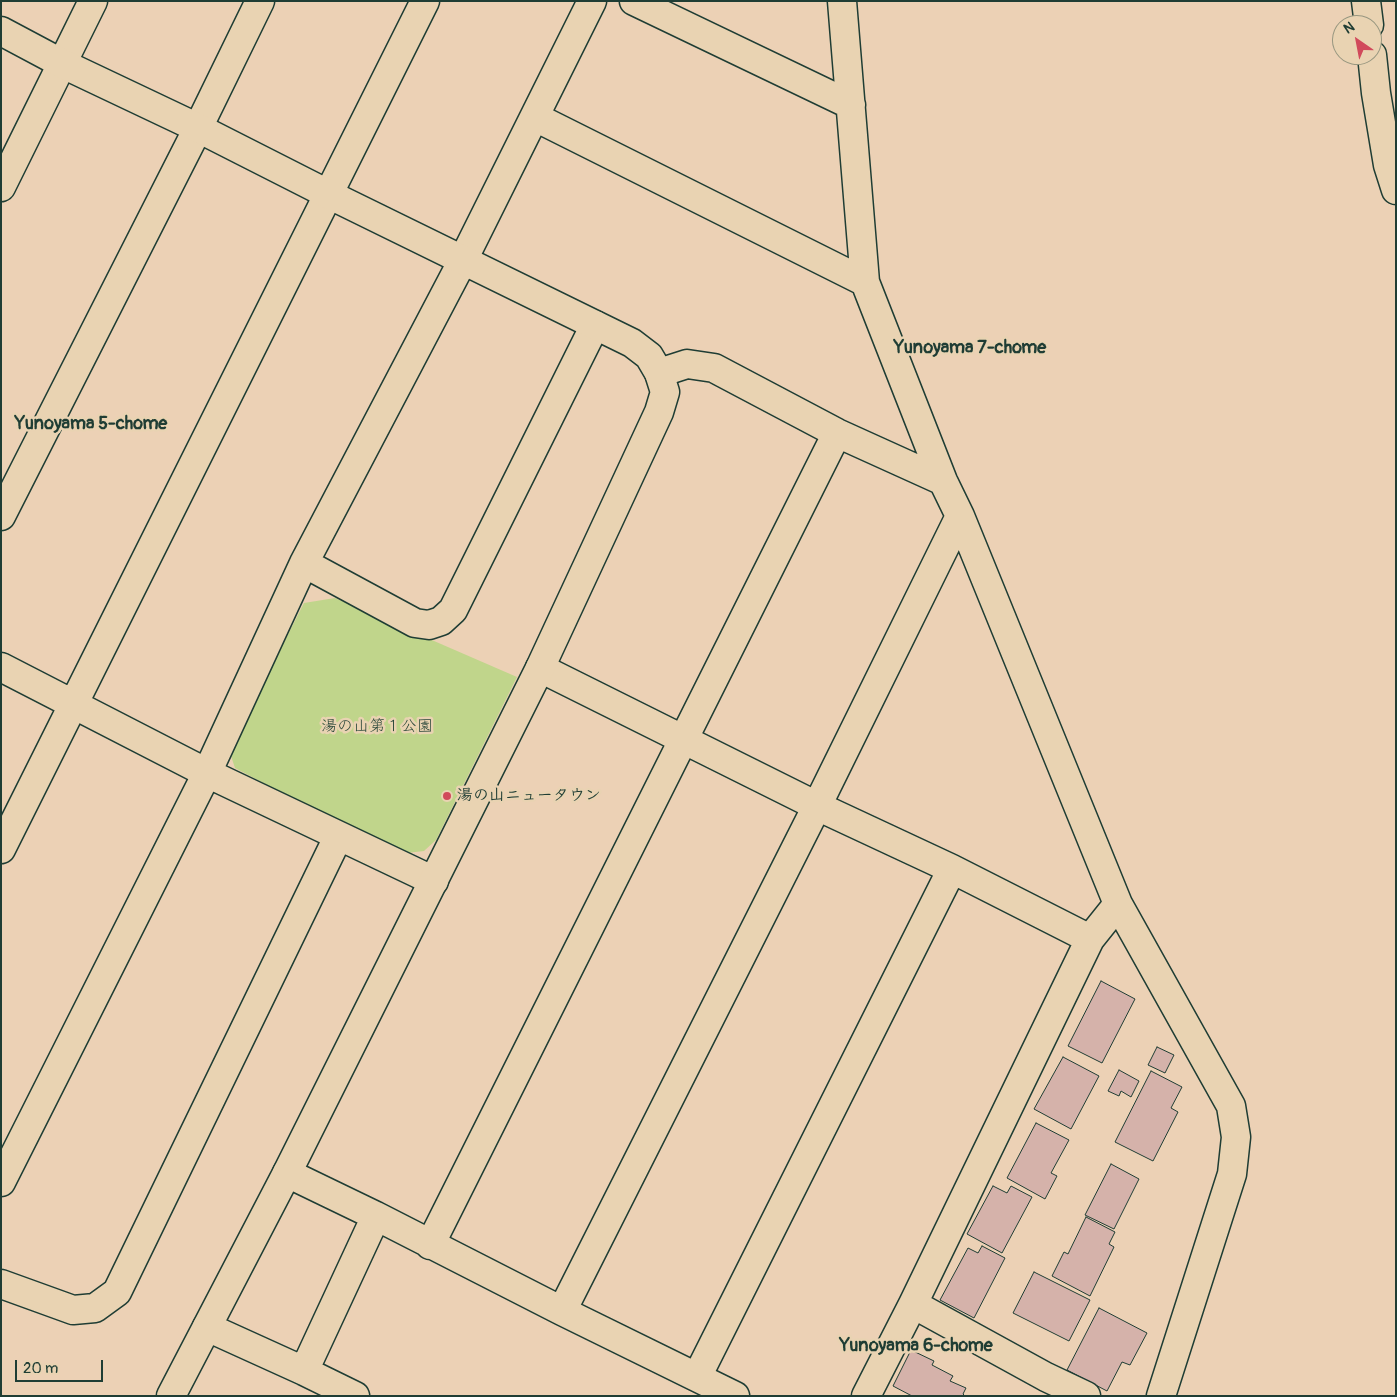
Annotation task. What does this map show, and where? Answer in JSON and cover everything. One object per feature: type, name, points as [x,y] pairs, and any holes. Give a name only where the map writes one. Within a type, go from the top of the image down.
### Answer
[{"type":"street","points":[[1,187],[93,1]]},
{"type":"street","points":[[1,516],[198,128],[260,1]]},
{"type":"street","points":[[1,849],[425,1]]},
{"type":"street","points":[[1,1182],[206,773],[304,563],[463,260],[536,117],[592,1]]},
{"type":"street","points":[[634,1],[851,105]]},
{"type":"street","points":[[842,1],[865,282],[943,481],[960,516],[1118,904],[1231,1106],[1236,1137],[1232,1174],[1161,1396]]},
{"type":"street","points":[[1366,1],[1368,15]]},
{"type":"street","points":[[1,31],[63,64],[198,128],[632,343],[649,356],[659,373],[664,392],[659,412],[540,668],[287,1174],[171,1396]]},
{"type":"street","points":[[1373,65],[1387,156],[1396,190]]},
{"type":"street","points":[[536,117],[865,282]]},
{"type":"street","points":[[304,563],[415,623],[429,624],[441,621],[453,610],[595,324]]},
{"type":"street","points":[[659,373],[687,364],[714,368],[837,432],[943,481]]},
{"type":"street","points":[[430,1245],[837,432]]},
{"type":"street","points":[[562,1311],[817,806],[960,516]]},
{"type":"street","points":[[1,667],[206,773],[434,881]]},
{"type":"street","points":[[540,668],[817,806],[952,869],[1090,939]]},
{"type":"street","points":[[1,1284],[73,1310],[95,1308],[117,1292],[338,837]]},
{"type":"street","points":[[697,1377],[952,869]]},
{"type":"street","points":[[866,1396],[913,1304],[1090,939],[1118,904]]},
{"type":"street","points":[[287,1174],[376,1216],[430,1245],[735,1396]]},
{"type":"street","points":[[304,1371],[376,1216]]},
{"type":"street","points":[[913,1304],[1041,1386],[1086,1396]]},
{"type":"street","points":[[207,1327],[355,1396]]},
{"type":"green space","name":"湯の山第１公園","points":[[335,598],[517,677],[436,840],[424,851],[407,853],[307,806],[235,768],[229,750],[304,603]]},
{"type":"building","points":[[1101,981],[1135,999],[1102,1063],[1068,1046]]},
{"type":"building","points":[[1157,1047],[1174,1055],[1165,1073],[1148,1065]]},
{"type":"building","points":[[1063,1057],[1099,1076],[1071,1129],[1034,1109]]},
{"type":"building","points":[[1119,1070],[1139,1081],[1131,1097],[1121,1091],[1119,1096],[1108,1091]]},
{"type":"building","points":[[1151,1071],[1182,1087],[1171,1108],[1178,1112],[1153,1161],[1115,1142]]},
{"type":"building","points":[[1036,1123],[1069,1140],[1051,1173],[1057,1176],[1045,1199],[1007,1178]]},
{"type":"building","points":[[1111,1164],[1139,1179],[1114,1229],[1085,1215]]},
{"type":"building","points":[[993,1186],[1007,1193],[1011,1186],[1032,1197],[1002,1253],[967,1234]]},
{"type":"building","points":[[1086,1217],[1115,1232],[1109,1244],[1114,1247],[1090,1296],[1052,1276],[1064,1252],[1068,1254]]},
{"type":"building","points":[[982,1246],[1005,1258],[974,1318],[940,1300],[968,1248],[978,1253]]},
{"type":"building","points":[[1034,1272],[1090,1300],[1069,1341],[1013,1313]]},
{"type":"building","points":[[1099,1308],[1147,1333],[1130,1365],[1122,1362],[1107,1391],[1067,1370]]},
{"type":"building","points":[[911,1350],[934,1361],[932,1365],[953,1376],[950,1381],[966,1388],[963,1394],[965,1396],[912,1396],[893,1386]]},
{"type":"place","name":"湯の山ニュータウン","points":[[447,796]]},
{"type":"district","name":"Yunoyama 7-chome","points":[[970,348]]},
{"type":"district","name":"Yunoyama 5-chome","points":[[91,424]]},
{"type":"district","name":"Yunoyama 6-chome","points":[[916,1346]]}]
